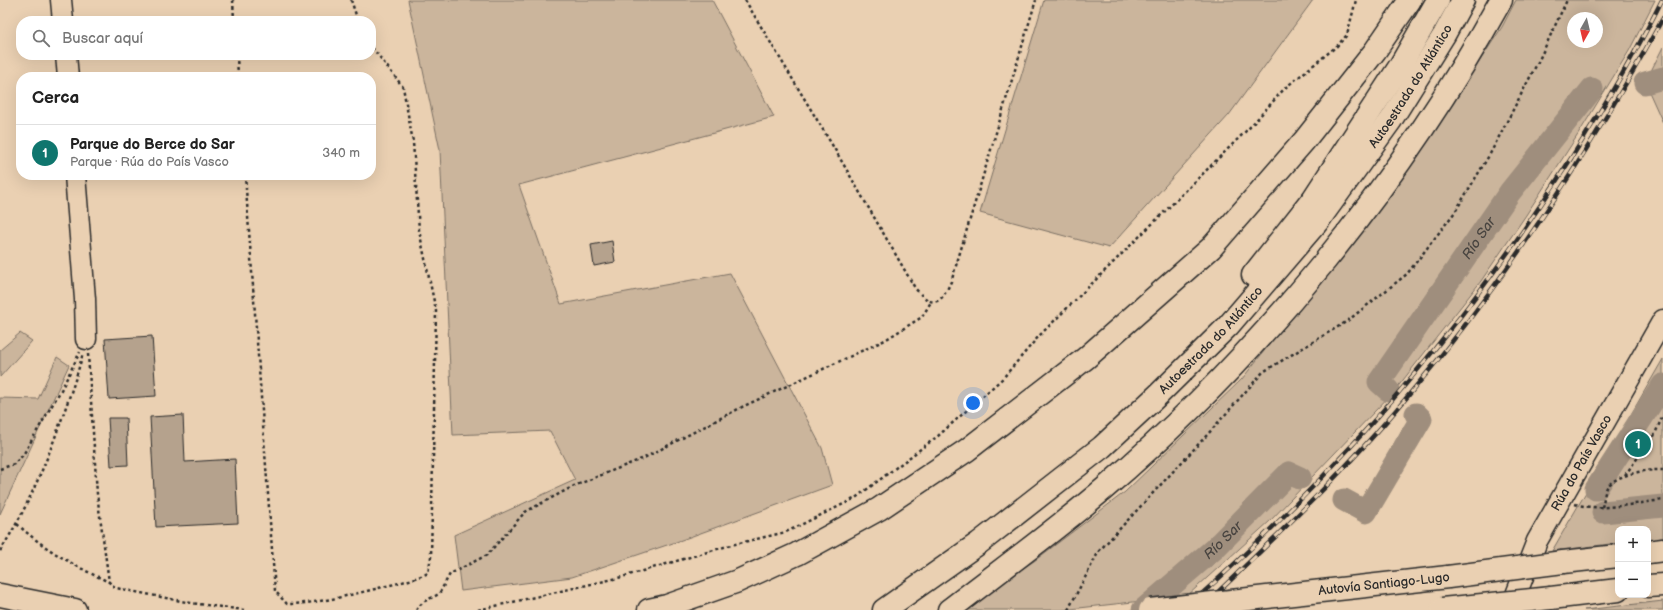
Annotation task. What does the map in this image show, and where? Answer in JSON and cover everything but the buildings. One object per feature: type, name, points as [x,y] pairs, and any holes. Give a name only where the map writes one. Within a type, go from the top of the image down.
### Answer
[{"type":"highway","points":[[649,610],[667,606],[738,581],[797,554],[879,509],[967,450],[1086,358],[1211,248],[1304,141],[1375,52],[1410,0]]},
{"type":"highway","points":[[1061,478],[1238,294],[1313,199],[1400,66],[1438,0]]},
{"type":"highway","name":"Autoestrada do Atlántico","points":[[884,610],[979,543],[1102,447],[1159,394],[1228,326],[1313,227],[1391,120],[1444,35],[1463,0]]},
{"type":"highway","points":[[949,610],[1063,522],[1150,448],[1200,399],[1298,295],[1354,226],[1405,154],[1450,86],[1501,0]]},
{"type":"highway","points":[[1651,552],[1663,550]]},
{"type":"highway","name":"Autovía Santiago-Lugo","points":[[1150,610],[1448,577],[1615,556]]},
{"type":"highway","points":[[1651,586],[1663,585]]},
{"type":"highway","points":[[1439,610],[1615,590]]},
{"type":"highway","points":[[0,595],[75,610]]},
{"type":"highway","points":[[0,605],[19,610]]},
{"type":"street","points":[[61,0],[63,16]]},
{"type":"street","points":[[66,60],[68,72]]},
{"type":"street","points":[[75,180],[85,300],[86,339]]},
{"type":"street","name":"Rúa do País Vasco","points":[[1510,610],[1537,541],[1663,320]]},
{"type":"path","points":[[233,0],[234,16]]},
{"type":"path","points":[[351,0],[356,16]]},
{"type":"path","points":[[745,0],[838,155],[914,288],[924,299],[931,302]]},
{"type":"path","points":[[416,610],[424,602],[439,594],[450,574],[487,555],[525,512],[574,486],[644,458],[742,407],[885,340],[922,317],[931,302],[942,298],[952,279],[1036,0]]},
{"type":"path","points":[[478,610],[622,577],[731,545],[786,532],[854,499],[938,436],[1004,378],[1039,336],[1250,127],[1285,88],[1337,46],[1347,35],[1356,0]]},
{"type":"path","points":[[1068,610],[1099,551],[1208,434],[1263,372],[1346,322],[1407,274],[1455,212],[1490,154],[1539,60],[1567,0]]},
{"type":"path","points":[[245,180],[275,591],[287,604],[298,604],[346,596],[417,578],[428,573],[431,557],[436,311],[418,230],[413,142],[403,87],[376,52]]},
{"type":"path","points":[[237,60],[238,72]]},
{"type":"path","points":[[0,469],[14,464],[23,455],[61,390],[86,339]]},
{"type":"path","points":[[0,551],[17,524],[49,453],[78,374],[86,339]]},
{"type":"path","points":[[86,339],[90,373],[97,494],[109,582]]},
{"type":"path","points":[[1624,476],[1652,442],[1663,415]]},
{"type":"path","points":[[1602,507],[1607,487],[1614,481],[1624,476],[1652,469],[1663,470]]},
{"type":"path","points":[[1563,497],[1574,504],[1586,508],[1663,500]]},
{"type":"path","points":[[17,524],[34,540],[74,565],[109,582],[116,588],[191,603],[244,610]]},
{"type":"shaded area","points":[[408,0],[712,0],[774,117],[519,185],[561,304],[730,273],[822,448],[832,485],[676,542],[572,577],[461,591],[454,535],[575,480],[550,431],[453,435],[440,150]]},
{"type":"shaded area","points":[[1044,0],[1313,0],[1229,115],[1109,248],[980,213]]},
{"type":"shaded area","points":[[1516,0],[1655,0],[1629,51],[1579,133],[1481,281],[1396,389],[1270,521],[1187,596],[1061,610],[960,610],[1034,561],[1125,492],[1242,379],[1417,157],[1502,27]]},
{"type":"shaded area","points":[[1663,47],[1663,123],[1645,83]]},
{"type":"shaded area","points":[[20,333],[32,341],[0,377],[0,350]]},
{"type":"shaded area","points":[[57,357],[69,365],[0,514],[0,398],[38,399]]},
{"type":"shaded area","points":[[1663,359],[1663,538],[1651,540],[1651,526],[1615,526],[1615,543],[1552,551]]},
{"type":"shaded area","points":[[1663,601],[1663,610],[1584,610]]},
{"type":"waterway","name":"Río Sar","points":[[1645,83],[1663,78]]},
{"type":"waterway","name":"Río Sar","points":[[1388,390],[1379,382],[1510,192],[1592,89]]},
{"type":"waterway","points":[[1596,489],[1663,385]]},
{"type":"waterway","name":"Río Sar","points":[[1344,500],[1366,512],[1421,419],[1416,414]]},
{"type":"waterway","name":"Río Sar","points":[[1143,610],[1214,549],[1289,473],[1300,478]]},
{"type":"waterway","points":[[1603,512],[1663,506]]},
{"type":"railway","points":[[1183,610],[1252,547],[1331,468],[1405,385],[1475,298],[1508,253],[1570,160],[1618,81],[1662,0]]},
{"type":"railway","points":[[1196,610],[1216,594],[1339,473],[1386,422],[1444,352],[1479,307],[1545,213],[1606,117],[1663,18]]},
{"type":"place","name":"Parque do Berce do Sar","points":[[1638,444]]}]
